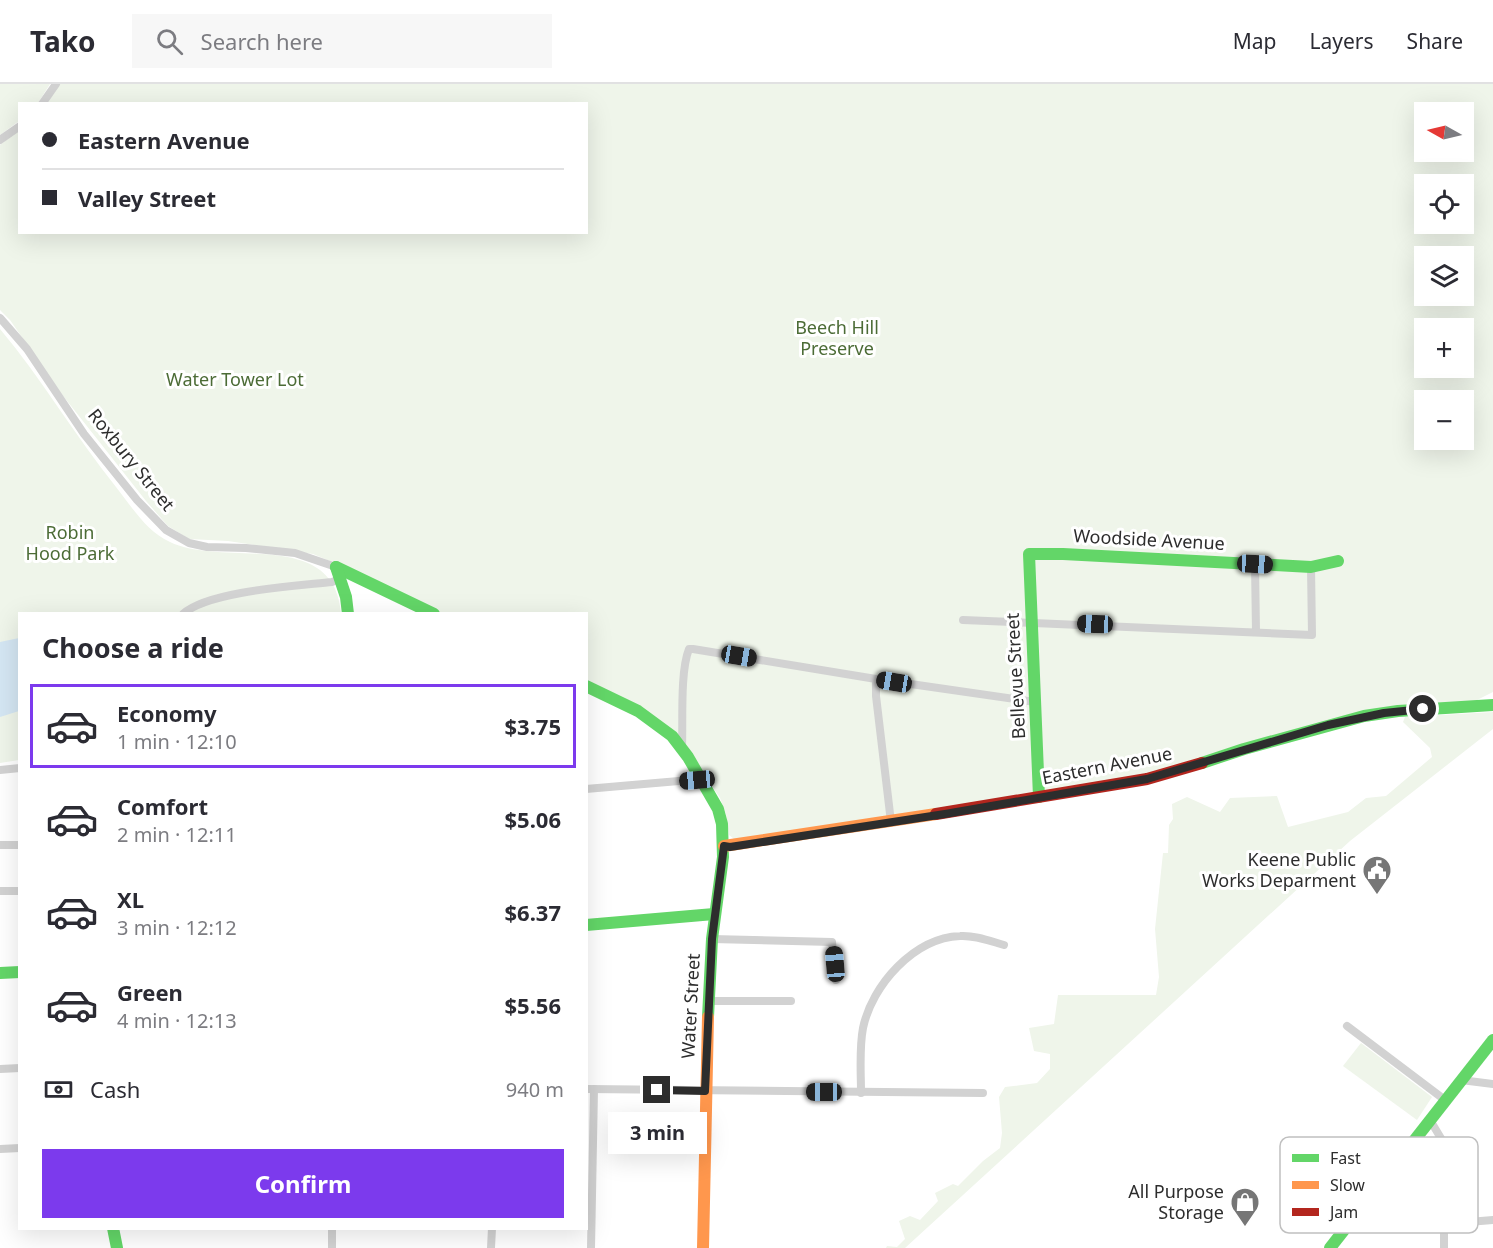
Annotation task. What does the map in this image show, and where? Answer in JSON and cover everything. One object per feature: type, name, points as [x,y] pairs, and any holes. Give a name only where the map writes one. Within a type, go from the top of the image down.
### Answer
[{"type":"street","points":[[43,102],[56,84]]},
{"type":"street","points":[[0,140],[18,127]]},
{"type":"street","name":"Roxbury Street","points":[[0,318],[27,349],[84,434],[137,500],[166,530],[189,543],[198,545],[295,553],[338,573]]},
{"type":"street","name":"Woodside Avenue","points":[[1029,554],[1311,567],[1338,561]]},
{"type":"street","name":"Bellevue Street","points":[[1029,554],[1040,797]]},
{"type":"street","points":[[1255,564],[1256,632]]},
{"type":"street","points":[[963,620],[1312,635],[1311,567]]},
{"type":"street","points":[[186,612],[200,604],[222,597],[332,582],[338,573]]},
{"type":"street","points":[[338,573],[346,597],[348,612]]},
{"type":"street","points":[[338,573],[429,612]]},
{"type":"street","points":[[682,747],[684,680],[689,649],[1035,702]]},
{"type":"street","points":[[876,679],[877,707],[891,822]]},
{"type":"street","name":"Water Street","points":[[588,687],[660,726],[682,747],[718,810],[724,834],[714,914],[708,1001],[703,1248]]},
{"type":"street","name":"Eastern Avenue","points":[[724,846],[730,847],[891,822],[1168,774],[1244,749],[1364,716],[1491,704]]},
{"type":"street","points":[[0,770],[18,768]]},
{"type":"street","points":[[588,789],[702,779]]},
{"type":"street","points":[[0,845],[18,845]]},
{"type":"street","points":[[0,891],[18,891]]},
{"type":"street","points":[[588,925],[714,914]]},
{"type":"street","points":[[861,1092],[862,1030],[868,1011],[882,985],[898,967],[915,952],[945,938],[970,936],[1004,945]]},
{"type":"street","points":[[712,939],[832,942],[836,980]]},
{"type":"street","points":[[0,973],[18,972]]},
{"type":"street","points":[[708,1001],[790,1001]]},
{"type":"street","points":[[1347,1026],[1445,1100]]},
{"type":"street","points":[[1417,1137],[1493,1040]]},
{"type":"street","points":[[0,1069],[18,1068]]},
{"type":"street","points":[[1461,1080],[1493,1084]]},
{"type":"street","points":[[591,1248],[590,1089],[982,1093]]},
{"type":"street","points":[[1430,1120],[1440,1137]]},
{"type":"street","points":[[0,1149],[18,1148]]},
{"type":"street","points":[[1478,1221],[1493,1220]]},
{"type":"street","points":[[113,1230],[117,1248]]},
{"type":"street","points":[[332,1230],[332,1248]]},
{"type":"street","points":[[491,1248],[492,1230]]},
{"type":"street","points":[[1330,1248],[1342,1233]]},
{"type":"green space","points":[[0,84],[50,84],[39,102],[18,102],[18,122],[0,135]]},
{"type":"green space","points":[[60,84],[1493,84],[1493,692],[1475,701],[1412,705],[1159,773],[994,801],[734,839],[729,835],[726,814],[720,798],[688,750],[588,682],[588,612],[439,612],[313,554],[228,541],[189,539],[168,526],[146,501],[60,392],[10,320],[0,310],[0,145],[18,131],[18,234],[588,234],[588,102],[48,102]]},
{"type":"green space","name":"Robin Hood Park","points":[[0,329],[101,468],[140,518],[154,532],[170,542],[193,549],[273,555],[298,560],[319,569],[334,586],[341,612],[18,612],[18,760],[0,763]]},
{"type":"green space","points":[[1493,712],[1493,729],[1350,841],[905,1248],[886,1248],[887,1246],[897,1247],[905,1239],[899,1221],[910,1216],[920,1220],[938,1201],[935,1193],[953,1184],[958,1186],[1000,1148],[1002,1133],[999,1097],[1005,1087],[1037,1083],[1050,1069],[1050,1054],[1034,1051],[1029,1028],[1054,1024],[1058,995],[1156,995],[1159,977],[1155,929],[1163,853],[1168,853],[1169,825],[1173,819],[1172,804],[1187,797],[1220,812],[1230,798],[1277,796],[1288,827],[1348,812],[1366,798],[1386,796],[1432,757],[1430,748],[1403,722],[1405,717]]},
{"type":"green space","points":[[1361,1043],[1432,1097],[1417,1120],[1343,1066]]},
{"type":"water","points":[[18,638],[18,711],[0,717],[0,642]]},
{"type":"traffic: fast","points":[[1039,797],[1029,554],[1311,567],[1338,561]]},
{"type":"traffic: fast","points":[[336,567],[430,612]]},
{"type":"traffic: fast","points":[[336,567],[346,597],[348,612]]},
{"type":"traffic: fast","points":[[588,687],[638,711],[672,736],[688,757],[718,809],[722,824],[723,857],[712,939],[708,1017]]},
{"type":"traffic: fast","points":[[1202,763],[1364,716],[1398,711],[1493,705]]},
{"type":"traffic: fast","points":[[588,925],[714,914]]},
{"type":"traffic: fast","points":[[0,973],[18,972]]},
{"type":"traffic: fast","points":[[1417,1137],[1493,1040]]},
{"type":"traffic: fast","points":[[113,1230],[117,1248]]},
{"type":"traffic: fast","points":[[1330,1248],[1342,1233]]},
{"type":"traffic: slow","points":[[724,846],[936,814]]},
{"type":"traffic: slow","points":[[703,1248],[708,1017]]},
{"type":"traffic: jam","points":[[936,814],[1147,779],[1202,763]]},
{"type":"place","name":"Keene Public Works Deparment","points":[[1377,896]]},
{"type":"place","name":"All Purpose Storage","points":[[1245,1228]]},
{"type":"route","points":[[657,1090],[705,1091],[712,939],[724,846],[730,847],[945,814],[1147,779],[1328,725],[1364,716],[1423,709]]},
{"type":"park label","name":"Beech Hill Preserve","points":[[837,338]]},
{"type":"park label","name":"Water Tower Lot","points":[[235,380]]}]
